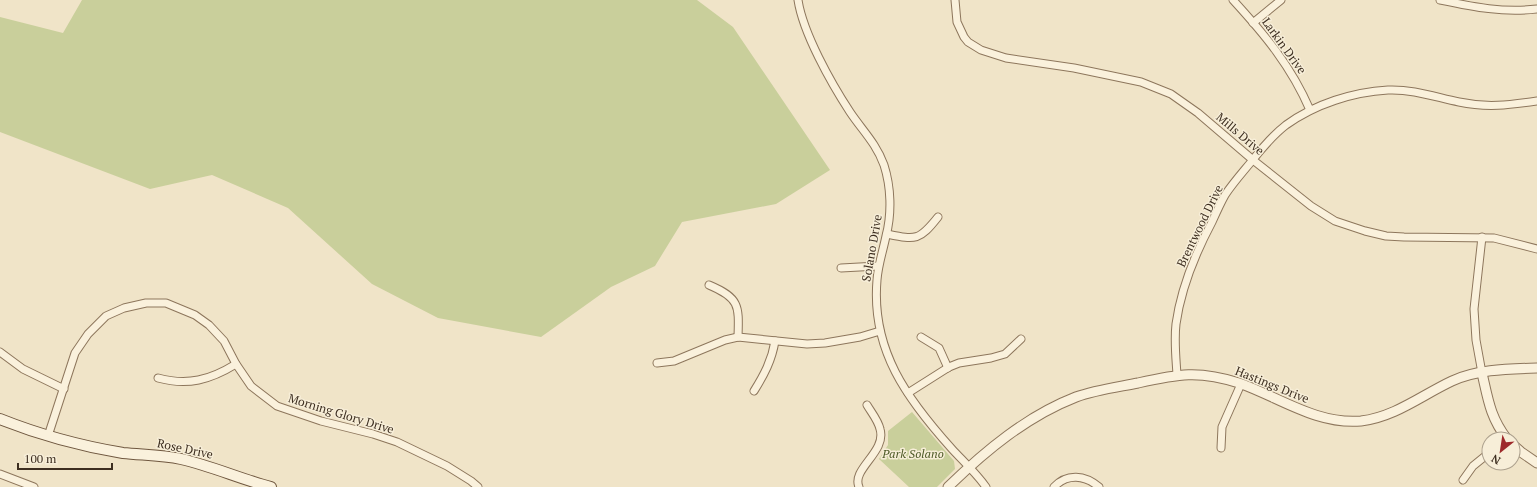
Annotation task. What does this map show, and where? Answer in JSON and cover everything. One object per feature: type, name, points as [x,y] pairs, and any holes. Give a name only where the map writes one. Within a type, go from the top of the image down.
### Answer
[{"type":"main road","name":"Rose Drive","points":[[0,419],[48,436],[113,451],[165,456],[206,465],[271,487]]},
{"type":"street","name":"Solano Drive","points":[[798,0],[800,11],[816,50],[850,112],[874,142],[888,180],[890,211],[887,234],[878,266],[876,309],[886,353],[896,374],[926,419],[986,487]]},
{"type":"street","name":"Mills Drive","points":[[955,0],[957,22],[964,37],[968,42],[980,50],[1006,58],[1074,68],[1141,82],[1161,89],[1198,112],[1253,160],[1311,206],[1335,221],[1386,236],[1482,237],[1505,240],[1537,249]]},
{"type":"street","name":"Larkin Drive","points":[[1233,0],[1284,60],[1301,89],[1310,110]]},
{"type":"street","points":[[1253,23],[1281,0]]},
{"type":"street","points":[[1440,0],[1510,11],[1537,9]]},
{"type":"street","name":"Brentwood Drive","points":[[1177,375],[1174,344],[1176,324],[1185,284],[1205,234],[1224,197],[1271,138],[1285,126],[1310,110],[1347,96],[1388,90],[1420,93],[1476,105],[1508,106],[1537,101]]},
{"type":"street","points":[[887,234],[910,238],[919,236],[926,232],[938,217]]},
{"type":"street","points":[[1482,237],[1474,309],[1476,340],[1491,414],[1500,431]]},
{"type":"street","points":[[841,268],[878,266]]},
{"type":"street","points":[[710,285],[722,290],[735,300],[739,317],[738,338]]},
{"type":"street","name":"Morning Glory Drive","points":[[48,436],[75,353],[80,343],[106,316],[124,308],[146,303],[166,304],[195,316],[209,325],[224,341],[236,364],[251,386],[277,406],[321,421],[373,434],[397,442],[447,466],[478,487]]},
{"type":"street","points":[[657,363],[674,361],[725,340],[738,338],[807,344],[825,343],[860,337],[880,331]]},
{"type":"street","points":[[921,337],[939,348],[948,368]]},
{"type":"street","points":[[908,393],[948,368],[959,363],[991,358],[1005,354],[1021,340]]},
{"type":"street","points":[[754,391],[773,355],[775,341]]},
{"type":"street","points":[[0,352],[23,369],[64,389]]},
{"type":"street","points":[[158,378],[173,382],[200,380],[225,371],[236,364]]},
{"type":"street","name":"Hastings Drive","points":[[948,487],[968,467],[1019,427],[1053,407],[1077,396],[1177,375],[1204,375],[1241,384],[1315,415],[1333,420],[1361,421],[1391,413],[1451,381],[1464,376],[1501,370],[1537,368]]},
{"type":"street","points":[[1221,448],[1222,427],[1241,384]]},
{"type":"street","points":[[859,487],[857,482],[858,476],[876,450],[881,437],[881,430],[878,423],[867,405]]},
{"type":"street","points":[[1521,452],[1537,463]]},
{"type":"street","points":[[1463,480],[1481,460]]},
{"type":"street","points":[[0,474],[34,487]]},
{"type":"street","points":[[1054,487],[1064,479],[1078,477],[1086,478],[1099,487]]},
{"type":"green space","points":[[82,0],[697,0],[733,27],[830,170],[776,204],[682,222],[655,266],[611,287],[541,337],[438,318],[372,284],[288,208],[212,175],[150,189],[0,132],[0,17],[63,33]]},
{"type":"green space","name":"Park Solano","points":[[912,412],[954,461],[955,469],[937,487],[909,487],[879,459],[888,445],[888,431]]}]
